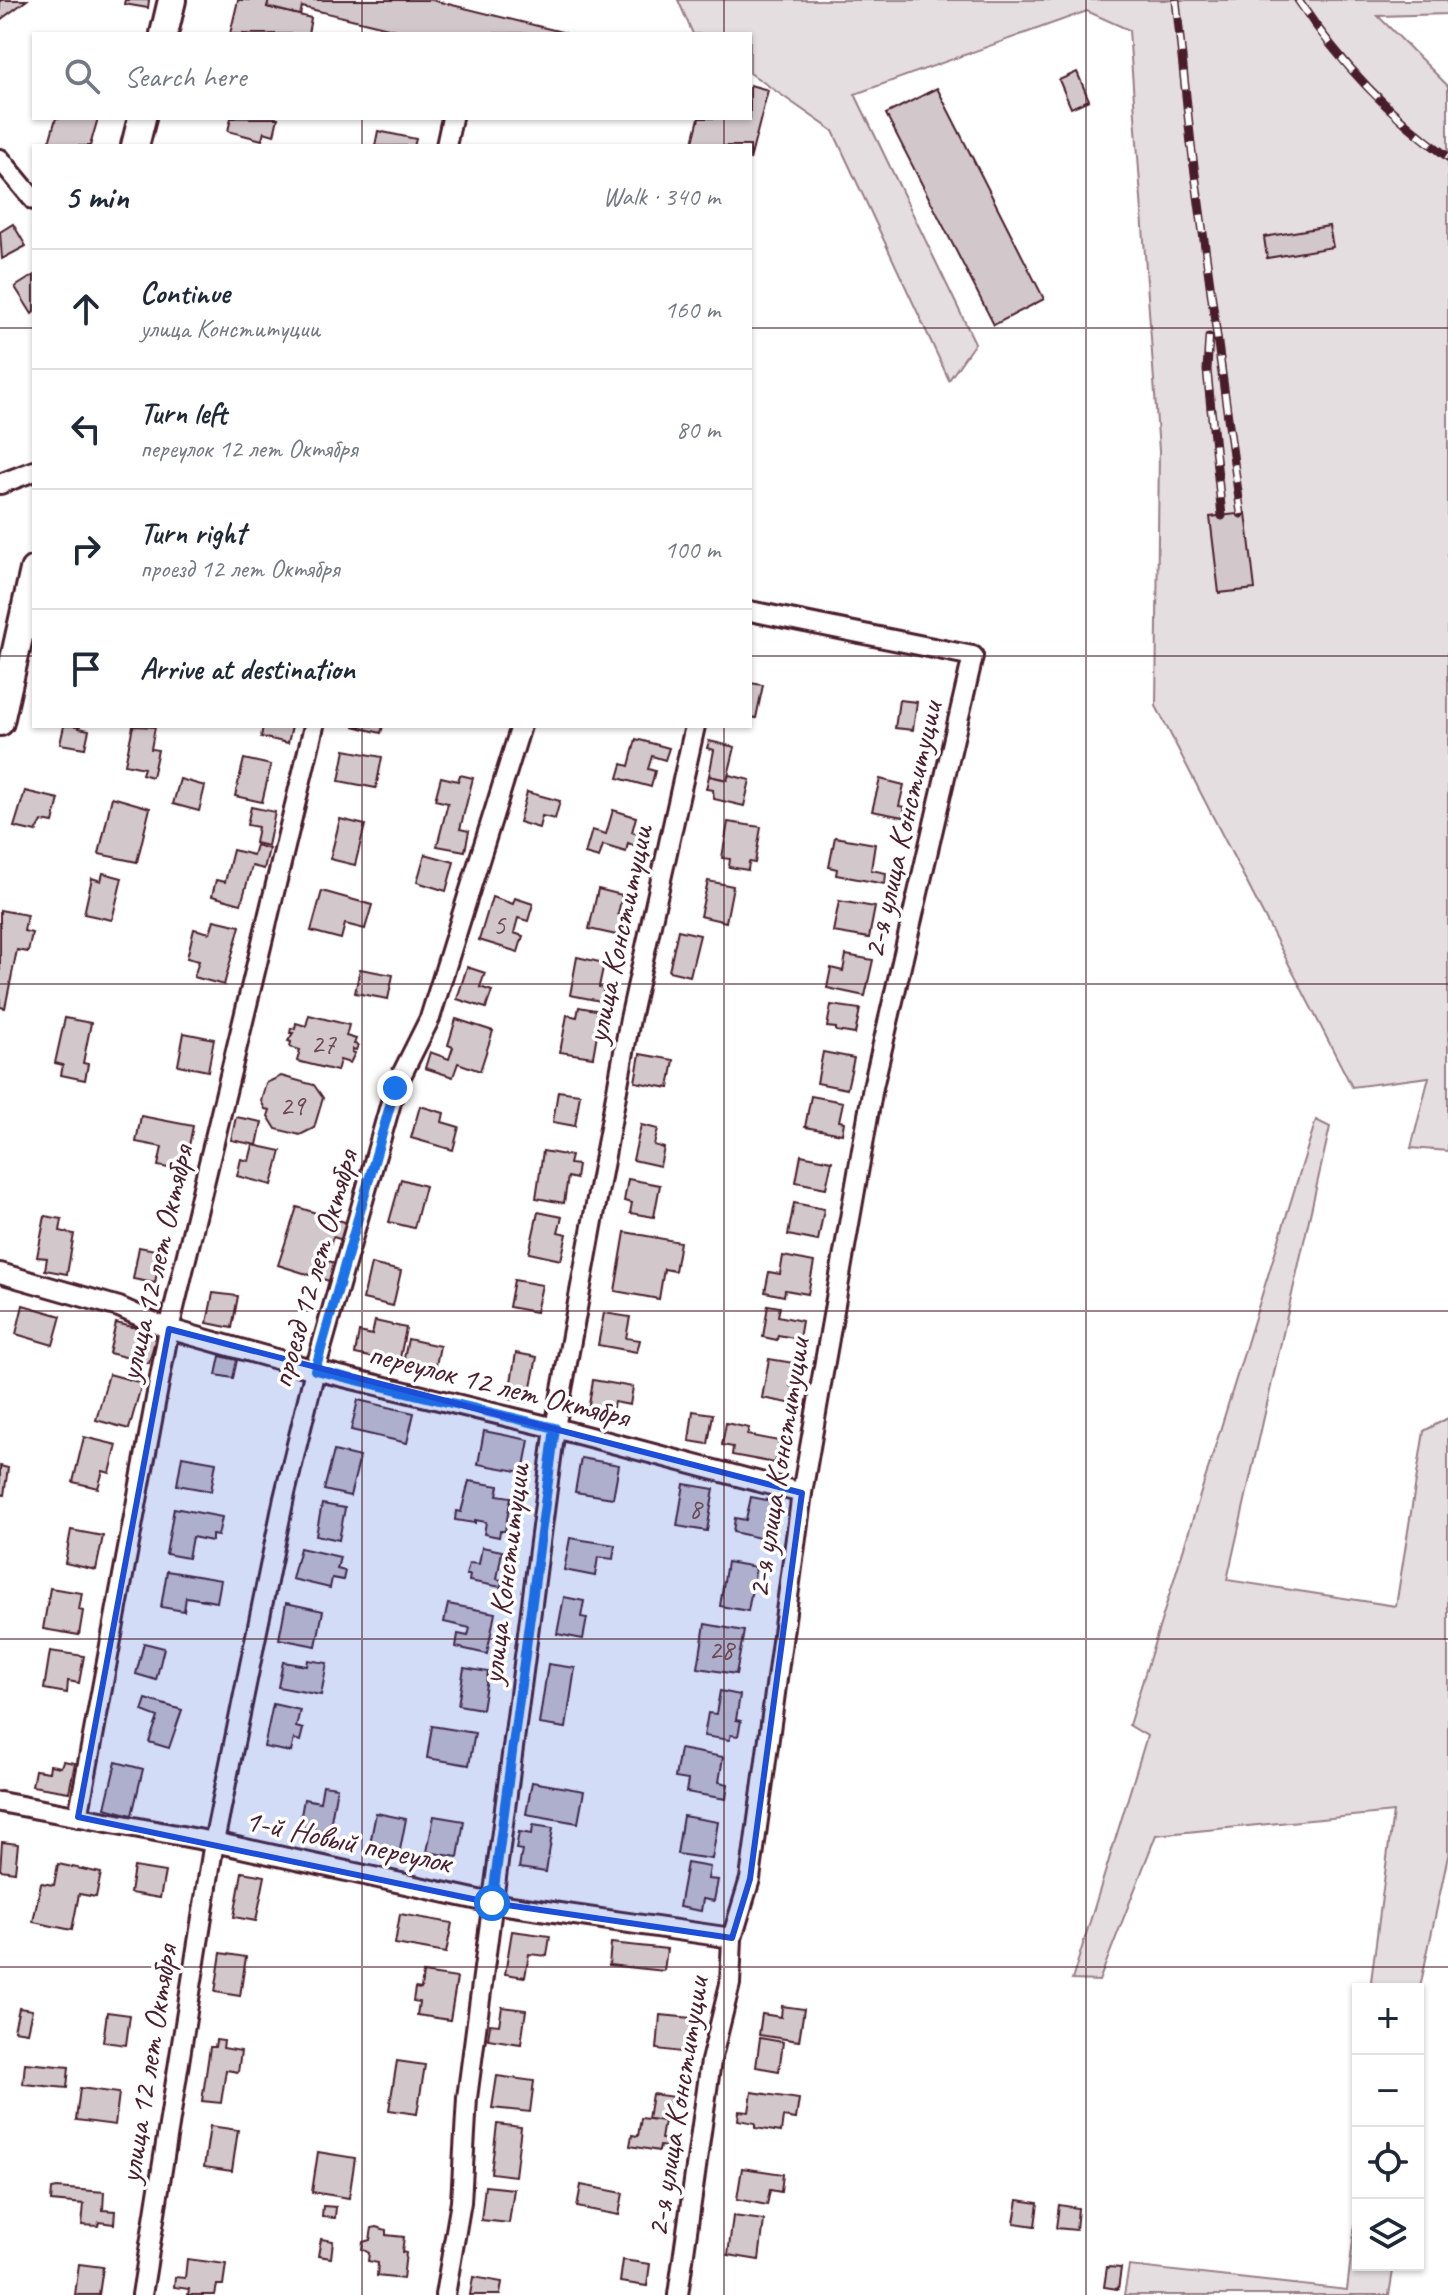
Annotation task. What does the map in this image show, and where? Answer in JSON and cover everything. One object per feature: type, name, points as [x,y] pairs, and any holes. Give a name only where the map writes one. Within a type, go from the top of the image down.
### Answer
[{"type":"street","points":[[164,32],[172,0]]},
{"type":"street","points":[[136,144],[142,120]]},
{"type":"street","points":[[446,144],[452,120]]},
{"type":"street","points":[[0,159],[32,198]]},
{"type":"street","points":[[0,484],[32,472]]},
{"type":"street","points":[[0,722],[32,579]]},
{"type":"street","name":"2-я улица Конституции","points":[[678,2295],[711,2061],[730,1984],[732,1938],[750,1879],[802,1493],[873,1087],[973,656],[752,611]]},
{"type":"street","name":"улица 12 лет Октября","points":[[78,1817],[169,1329],[314,728]]},
{"type":"street","name":"проезд 12 лет Октября","points":[[214,1842],[284,1498],[315,1370],[395,1088],[430,1018],[520,728]]},
{"type":"street","name":"улица Конституции","points":[[445,2295],[461,2202],[467,2098],[555,1428],[630,1019],[695,728]]},
{"type":"street","name":"переулок 12 лет Октября","points":[[0,1273],[119,1307],[169,1329],[315,1370],[555,1428],[802,1493]]},
{"type":"street","name":"1-й Новый переулок","points":[[0,1802],[214,1842],[492,1903],[732,1938]]},
{"type":"street","name":"улица 12 лет Октября","points":[[142,2295],[214,1842]]},
{"type":"highlighted area","points":[[169,1329],[802,1493],[750,1879],[732,1938],[492,1903],[78,1817]]},
{"type":"shaded area","points":[[678,0],[1448,0],[1448,14],[1378,16],[1448,86],[1448,1151],[1411,1148],[1429,1077],[1352,1087],[1156,706],[1159,451],[1129,30],[1087,11],[855,94],[975,343],[949,380],[833,131],[752,74],[752,32],[692,32]]},
{"type":"shaded area","points":[[1316,1120],[1330,1127],[1227,1580],[1396,1606],[1424,1431],[1448,1418],[1448,1856],[1421,1983],[1371,1983],[1393,1812],[1156,1835],[1099,1981],[1072,1980],[1147,1736],[1129,1725]]},
{"type":"shaded area","points":[[1352,2248],[1352,2271],[1393,2271],[1389,2295],[1124,2295],[1129,2266],[1347,2290]]},
{"type":"building","points":[[0,0],[27,0],[0,20]]},
{"type":"building","points":[[125,0],[149,0],[148,8],[124,4]]},
{"type":"building","points":[[238,0],[269,0],[267,7],[311,18],[308,32],[230,32]]},
{"type":"building","points":[[269,0],[432,0],[562,32],[405,32],[302,7],[300,15],[267,7]]},
{"type":"building","points":[[1077,72],[1089,100],[1071,108],[1059,80]]},
{"type":"building","points":[[752,86],[768,90],[752,152],[752,144],[692,144],[698,120],[752,120]]},
{"type":"building","points":[[937,88],[1044,299],[994,325],[886,114]]},
{"type":"building","points":[[55,120],[97,120],[91,144],[49,144]]},
{"type":"building","points":[[231,120],[278,120],[274,135],[264,132],[262,140],[228,131]]},
{"type":"building","points":[[378,131],[416,139],[415,144],[375,144]]},
{"type":"building","points":[[13,224],[26,246],[2,259],[0,232]]},
{"type":"building","points":[[1329,226],[1333,247],[1267,258],[1264,237]]},
{"type":"building","points":[[32,276],[32,314],[15,287]]},
{"type":"building","points":[[1246,513],[1255,589],[1219,593],[1210,517]]},
{"type":"building","points":[[752,683],[763,685],[756,718],[752,717]]},
{"type":"building","points":[[899,700],[917,702],[913,730],[895,728]]},
{"type":"building","points":[[64,728],[89,730],[85,748],[60,744]]},
{"type":"building","points":[[133,728],[155,728],[151,749],[158,750],[152,777],[142,774],[144,768],[125,764]]},
{"type":"building","points":[[263,728],[292,728],[288,743],[261,737]]},
{"type":"building","points":[[361,728],[382,728],[381,733]]},
{"type":"building","points":[[636,739],[669,748],[665,760],[652,756],[648,769],[655,771],[651,787],[618,778],[622,764],[629,766]]},
{"type":"building","points":[[709,741],[735,747],[727,780],[709,776],[714,750],[707,748]]},
{"type":"building","points":[[345,750],[382,757],[376,788],[339,781]]},
{"type":"building","points":[[244,759],[271,765],[262,802],[235,796]]},
{"type":"building","points":[[460,775],[473,778],[460,829],[469,831],[465,851],[437,846],[448,803],[435,800],[441,777],[458,781]]},
{"type":"building","points":[[729,775],[750,780],[744,806],[714,799],[713,790],[706,789],[709,776],[727,780]]},
{"type":"building","points":[[180,779],[205,786],[199,811],[173,804]]},
{"type":"building","points":[[880,779],[904,785],[899,806],[905,807],[903,817],[872,811]]},
{"type":"building","points":[[25,791],[59,799],[53,823],[42,821],[36,832],[14,827]]},
{"type":"building","points":[[527,792],[560,801],[555,819],[542,816],[539,828],[519,822]]},
{"type":"building","points":[[112,797],[150,808],[137,862],[99,854]]},
{"type":"building","points":[[251,807],[275,812],[268,846],[255,843],[258,827],[247,825]]},
{"type":"building","points":[[613,810],[636,817],[632,832],[639,834],[635,846],[628,843],[626,852],[603,845],[599,858],[585,854],[592,830],[606,834]]},
{"type":"building","points":[[340,819],[365,825],[355,865],[330,859]]},
{"type":"building","points":[[728,822],[761,827],[755,863],[749,862],[748,870],[729,867],[730,859],[722,858]]},
{"type":"building","points":[[835,837],[875,844],[871,870],[886,873],[885,884],[836,875],[837,869],[829,867]]},
{"type":"building","points":[[256,845],[269,849],[264,869],[252,866],[241,904],[212,896],[216,880],[225,882],[233,850],[253,855]]},
{"type":"building","points":[[425,854],[454,862],[446,891],[417,882]]},
{"type":"building","points":[[103,873],[122,878],[112,920],[84,914],[92,878],[101,881]]},
{"type":"building","points":[[708,881],[733,886],[726,922],[700,916]]},
{"type":"building","points":[[598,889],[622,895],[618,914],[626,916],[621,936],[589,929]]},
{"type":"building","points":[[322,891],[372,905],[365,929],[345,924],[341,939],[311,931]]},
{"type":"building","points":[[492,897],[513,904],[515,898],[533,904],[528,921],[518,918],[514,933],[523,936],[518,952],[479,940]]},
{"type":"building","points":[[839,901],[875,907],[869,938],[833,932]]},
{"type":"building","points":[[0,910],[27,915],[24,931],[32,933],[28,952],[17,950],[5,1008],[0,1007]]},
{"type":"building","points":[[214,920],[240,926],[224,985],[194,977],[199,961],[187,958],[194,929],[210,933]]},
{"type":"building","points":[[678,930],[700,935],[690,976],[669,971]]},
{"type":"building","points":[[846,955],[873,960],[865,996],[827,988],[831,968],[843,971]]},
{"type":"building","points":[[577,957],[604,963],[599,987],[604,988],[601,1001],[570,995]]},
{"type":"building","points":[[467,967],[485,973],[480,987],[492,991],[486,1008],[457,999]]},
{"type":"building","points":[[360,969],[393,975],[388,999],[355,993]]},
{"type":"building","points":[[831,1005],[860,1009],[855,1034],[827,1027]]},
{"type":"building","points":[[579,1007],[601,1011],[593,1057],[560,1052],[567,1015],[577,1017]]},
{"type":"building","points":[[309,1015],[349,1025],[346,1036],[356,1039],[354,1044],[358,1045],[356,1050],[353,1049],[355,1053],[350,1063],[340,1060],[337,1071],[297,1061],[300,1050],[290,1047],[291,1042],[288,1041],[293,1033],[290,1033],[291,1028],[295,1029],[296,1023],[306,1026]]},
{"type":"building","points":[[65,1018],[91,1023],[83,1063],[88,1064],[85,1080],[61,1075],[63,1065],[55,1063]]},
{"type":"building","points":[[456,1019],[493,1031],[480,1071],[458,1063],[453,1077],[425,1068],[430,1052],[449,1059],[453,1047],[448,1045]]},
{"type":"building","points":[[184,1033],[214,1039],[208,1071],[178,1065]]},
{"type":"building","points":[[823,1052],[854,1058],[847,1089],[817,1083]]},
{"type":"building","points":[[640,1054],[674,1060],[669,1088],[635,1082]]},
{"type":"building","points":[[281,1076],[314,1085],[323,1098],[314,1128],[300,1135],[276,1129],[268,1116],[270,1110],[265,1109],[261,1101],[266,1083]]},
{"type":"building","points":[[558,1091],[580,1094],[575,1126],[553,1122]]},
{"type":"building","points":[[811,1096],[843,1102],[839,1121],[844,1122],[842,1134],[805,1127]]},
{"type":"building","points":[[420,1106],[444,1113],[442,1122],[459,1127],[453,1150],[411,1138]]},
{"type":"building","points":[[141,1116],[193,1126],[184,1171],[158,1166],[162,1147],[136,1142]]},
{"type":"building","points":[[236,1117],[262,1122],[257,1145],[231,1140]]},
{"type":"building","points":[[641,1125],[658,1129],[654,1145],[664,1148],[660,1166],[633,1160]]},
{"type":"building","points":[[253,1145],[281,1151],[272,1185],[237,1176],[241,1159],[249,1161]]},
{"type":"building","points":[[543,1151],[571,1156],[569,1164],[578,1165],[576,1179],[568,1177],[564,1203],[536,1198]]},
{"type":"building","points":[[801,1155],[832,1161],[826,1188],[796,1182]]},
{"type":"building","points":[[401,1179],[425,1186],[414,1228],[389,1222]]},
{"type":"building","points":[[628,1179],[660,1185],[654,1217],[630,1213],[632,1203],[624,1201]]},
{"type":"building","points":[[794,1203],[824,1209],[818,1241],[788,1235]]},
{"type":"building","points":[[297,1207],[348,1223],[343,1240],[333,1237],[325,1260],[335,1263],[329,1281],[278,1265]]},
{"type":"building","points":[[538,1212],[562,1217],[558,1232],[567,1234],[561,1260],[529,1253]]},
{"type":"building","points":[[45,1216],[62,1219],[60,1231],[74,1234],[67,1274],[45,1270],[47,1258],[37,1257]]},
{"type":"building","points":[[625,1232],[680,1242],[675,1271],[664,1269],[659,1299],[615,1291]]},
{"type":"building","points":[[139,1247],[161,1251],[155,1283],[133,1279]]},
{"type":"building","points":[[783,1256],[814,1262],[808,1294],[785,1290],[784,1296],[765,1292],[769,1272],[780,1274]]},
{"type":"building","points":[[371,1264],[401,1271],[393,1306],[363,1299]]},
{"type":"building","points":[[514,1280],[542,1285],[536,1312],[509,1307]]},
{"type":"building","points":[[213,1293],[238,1296],[232,1328],[207,1323]]},
{"type":"building","points":[[23,1305],[61,1316],[53,1345],[16,1334]]},
{"type":"building","points":[[768,1305],[780,1307],[778,1316],[802,1321],[799,1339],[778,1335],[777,1340],[763,1337]]},
{"type":"building","points":[[604,1313],[630,1317],[626,1338],[640,1340],[637,1352],[598,1345]]},
{"type":"building","points":[[375,1321],[406,1328],[399,1363],[355,1354],[359,1332],[372,1335]]},
{"type":"building","points":[[116,1323],[157,1333],[149,1363],[109,1353]]},
{"type":"building","points":[[408,1339],[440,1346],[435,1370],[403,1363]]},
{"type":"building","points":[[516,1353],[537,1357],[528,1402],[508,1399]]},
{"type":"building","points":[[220,1356],[237,1360],[233,1378],[216,1375]]},
{"type":"building","points":[[769,1359],[794,1363],[790,1386],[797,1387],[794,1404],[762,1398]]},
{"type":"building","points":[[109,1374],[142,1383],[129,1429],[96,1420]]},
{"type":"building","points":[[593,1380],[633,1387],[630,1405],[614,1402],[610,1421],[587,1417]]},
{"type":"building","points":[[358,1400],[414,1413],[407,1443],[351,1430]]},
{"type":"building","points":[[693,1411],[713,1414],[708,1444],[689,1441]]},
{"type":"building","points":[[726,1423],[749,1428],[747,1435],[779,1441],[775,1463],[732,1455],[733,1447],[722,1445]]},
{"type":"building","points":[[484,1431],[529,1440],[523,1472],[478,1464]]},
{"type":"building","points":[[84,1437],[117,1445],[110,1473],[103,1471],[98,1488],[73,1482]]},
{"type":"building","points":[[334,1451],[360,1457],[350,1496],[324,1490]]},
{"type":"building","points":[[182,1456],[216,1462],[211,1491],[177,1485]]},
{"type":"building","points":[[581,1458],[619,1465],[613,1498],[575,1492]]},
{"type":"building","points":[[0,1466],[8,1468],[4,1495],[0,1494]]},
{"type":"building","points":[[469,1481],[499,1486],[497,1495],[511,1497],[505,1531],[500,1531],[499,1537],[484,1534],[486,1522],[455,1520],[456,1511],[461,1512]]},
{"type":"building","points":[[684,1484],[714,1489],[707,1531],[677,1526]]},
{"type":"building","points":[[751,1497],[772,1501],[767,1525],[772,1526],[769,1540],[733,1532],[735,1518],[746,1520]]},
{"type":"building","points":[[322,1504],[345,1508],[339,1540],[316,1535]]},
{"type":"building","points":[[174,1508],[222,1517],[218,1536],[212,1535],[212,1541],[192,1537],[188,1558],[166,1554]]},
{"type":"building","points":[[71,1530],[103,1536],[96,1570],[65,1563]]},
{"type":"building","points":[[570,1538],[615,1545],[613,1559],[598,1557],[595,1576],[564,1570]]},
{"type":"building","points":[[482,1547],[502,1551],[497,1579],[502,1580],[501,1587],[469,1581],[470,1575],[466,1575],[469,1563],[479,1564]]},
{"type":"building","points":[[300,1548],[340,1557],[337,1569],[345,1571],[343,1580],[332,1578],[330,1588],[292,1579]]},
{"type":"building","points":[[727,1562],[756,1567],[748,1611],[720,1606]]},
{"type":"building","points":[[167,1571],[221,1580],[217,1602],[186,1597],[184,1611],[161,1607]]},
{"type":"building","points":[[50,1588],[82,1593],[79,1635],[43,1629]]},
{"type":"building","points":[[564,1597],[584,1601],[581,1617],[587,1618],[583,1639],[557,1634]]},
{"type":"building","points":[[286,1603],[323,1611],[316,1646],[279,1639]]},
{"type":"building","points":[[448,1604],[495,1613],[487,1654],[456,1647],[458,1634],[468,1636],[470,1628],[444,1622]]},
{"type":"building","points":[[705,1624],[744,1631],[736,1674],[698,1668]]},
{"type":"building","points":[[144,1643],[164,1648],[156,1680],[136,1674]]},
{"type":"building","points":[[50,1651],[84,1656],[79,1683],[68,1681],[67,1693],[44,1689]]},
{"type":"building","points":[[308,1660],[327,1663],[321,1695],[278,1687],[283,1662],[307,1666]]},
{"type":"building","points":[[548,1664],[575,1668],[566,1728],[539,1724]]},
{"type":"building","points":[[464,1668],[488,1672],[482,1709],[458,1705]]},
{"type":"building","points":[[720,1691],[740,1695],[736,1720],[741,1721],[738,1736],[731,1735],[729,1740],[704,1736],[708,1713],[716,1714]]},
{"type":"building","points":[[146,1699],[182,1710],[169,1748],[149,1742],[158,1717],[142,1711]]},
{"type":"building","points":[[273,1704],[300,1710],[296,1727],[303,1729],[300,1741],[294,1739],[291,1752],[264,1747]]},
{"type":"building","points":[[432,1726],[475,1733],[469,1765],[427,1758]]},
{"type":"building","points":[[680,1749],[723,1757],[719,1782],[728,1784],[726,1799],[686,1792],[688,1780],[675,1778]]},
{"type":"building","points":[[63,1761],[75,1763],[69,1792],[32,1786],[35,1770],[49,1772],[50,1765],[61,1767]]},
{"type":"building","points":[[116,1762],[143,1769],[132,1815],[105,1808]]},
{"type":"building","points":[[532,1782],[584,1791],[578,1823],[526,1814]]},
{"type":"building","points":[[323,1785],[337,1787],[329,1832],[299,1826],[304,1799],[320,1802]]},
{"type":"building","points":[[376,1813],[406,1819],[399,1855],[369,1849]]},
{"type":"building","points":[[434,1816],[464,1821],[458,1857],[427,1852]]},
{"type":"building","points":[[683,1816],[718,1822],[712,1859],[677,1854]]},
{"type":"building","points":[[533,1825],[553,1828],[546,1872],[519,1868],[522,1850],[516,1849],[519,1832],[532,1834]]},
{"type":"building","points":[[2,1842],[18,1844],[15,1872],[0,1870]]},
{"type":"building","points":[[687,1863],[710,1867],[708,1879],[718,1880],[714,1901],[703,1899],[701,1911],[679,1907]]},
{"type":"building","points":[[58,1864],[101,1873],[96,1897],[79,1894],[72,1930],[33,1922],[41,1883],[54,1885]]},
{"type":"building","points":[[134,1867],[165,1872],[160,1898],[130,1893]]},
{"type":"building","points":[[242,1872],[265,1876],[256,1921],[234,1917]]},
{"type":"building","points":[[400,1914],[452,1923],[446,1953],[395,1944]]},
{"type":"building","points":[[512,1931],[550,1936],[547,1956],[529,1954],[525,1977],[505,1974]]},
{"type":"building","points":[[611,1943],[667,1949],[664,1971],[609,1965]]},
{"type":"building","points":[[221,1953],[246,1957],[240,1996],[215,1992]]},
{"type":"building","points":[[423,1973],[457,1978],[450,2020],[417,2015],[419,2002],[413,2001],[415,1988],[421,1989]]},
{"type":"building","points":[[782,2006],[804,2009],[799,2041],[759,2035],[762,2014],[781,2017]]},
{"type":"building","points":[[502,2007],[526,2010],[521,2044],[488,2039],[490,2024],[499,2025]]},
{"type":"building","points":[[19,2008],[32,2010],[27,2032],[14,2030]]},
{"type":"building","points":[[107,2012],[130,2015],[126,2045],[103,2042]]},
{"type":"building","points":[[660,2015],[692,2018],[688,2053],[657,2049]]},
{"type":"building","points":[[760,2038],[783,2042],[779,2071],[756,2067]]},
{"type":"building","points":[[216,2040],[224,2041],[223,2048],[241,2051],[238,2072],[226,2070],[221,2103],[202,2101],[210,2047],[215,2047]]},
{"type":"building","points":[[397,2061],[425,2065],[417,2114],[389,2110]]},
{"type":"building","points":[[25,2063],[69,2067],[67,2088],[23,2084]]},
{"type":"building","points":[[497,2076],[534,2081],[530,2112],[492,2108]]},
{"type":"building","points":[[80,2088],[119,2093],[115,2125],[76,2120]]},
{"type":"building","points":[[752,2092],[799,2099],[796,2119],[783,2117],[781,2132],[755,2128],[755,2123],[738,2120],[739,2111],[749,2112]]},
{"type":"building","points":[[652,2094],[674,2097],[673,2104],[667,2103],[664,2121],[648,2119]]},
{"type":"building","points":[[641,2118],[664,2121],[661,2139],[669,2140],[668,2147],[660,2146],[659,2151],[630,2146],[632,2135],[638,2136]]},
{"type":"building","points":[[497,2124],[521,2127],[515,2176],[491,2173]]},
{"type":"building","points":[[210,2126],[238,2130],[232,2171],[204,2167]]},
{"type":"building","points":[[318,2152],[355,2158],[349,2198],[312,2192]]},
{"type":"building","points":[[742,2168],[783,2174],[781,2192],[770,2190],[767,2205],[737,2199]]},
{"type":"building","points":[[581,2185],[623,2193],[619,2215],[577,2207]]},
{"type":"building","points":[[485,2186],[514,2189],[509,2223],[481,2220]]},
{"type":"building","points":[[52,2189],[104,2192],[103,2210],[115,2211],[114,2224],[99,2222],[98,2226],[82,2225],[84,2204],[51,2201]]},
{"type":"building","points":[[1018,2200],[1038,2203],[1035,2226],[1014,2223]]},
{"type":"building","points":[[1059,2205],[1078,2208],[1076,2230],[1056,2228]]},
{"type":"building","points":[[323,2206],[336,2207],[335,2218],[322,2217]]},
{"type":"building","points":[[733,2216],[764,2220],[759,2260],[728,2255]]},
{"type":"building","points":[[372,2228],[386,2230],[386,2235],[404,2237],[403,2279],[377,2276],[378,2263],[368,2261],[369,2253],[362,2249],[363,2242],[370,2240]]},
{"type":"building","points":[[321,2239],[333,2241],[331,2258],[318,2256]]},
{"type":"building","points":[[187,2259],[226,2264],[223,2285],[217,2285],[215,2295],[188,2295],[189,2289],[174,2287],[175,2277],[185,2278]]},
{"type":"building","points":[[623,2260],[650,2264],[647,2286],[620,2282]]},
{"type":"building","points":[[79,2264],[103,2267],[99,2295],[75,2295]]},
{"type":"building","points":[[1107,2267],[1121,2268],[1118,2289],[1104,2287]]},
{"type":"building","points":[[473,2277],[502,2282],[500,2295],[470,2295]]},
{"type":"railway","points":[[1176,0],[1191,144],[1241,514]]},
{"type":"railway","points":[[1298,0],[1330,44],[1385,105],[1448,157]]},
{"type":"railway","points":[[1209,337],[1207,370],[1222,516]]},
{"type":"route","points":[[395,1088],[315,1370],[555,1428],[492,1903]]}]
